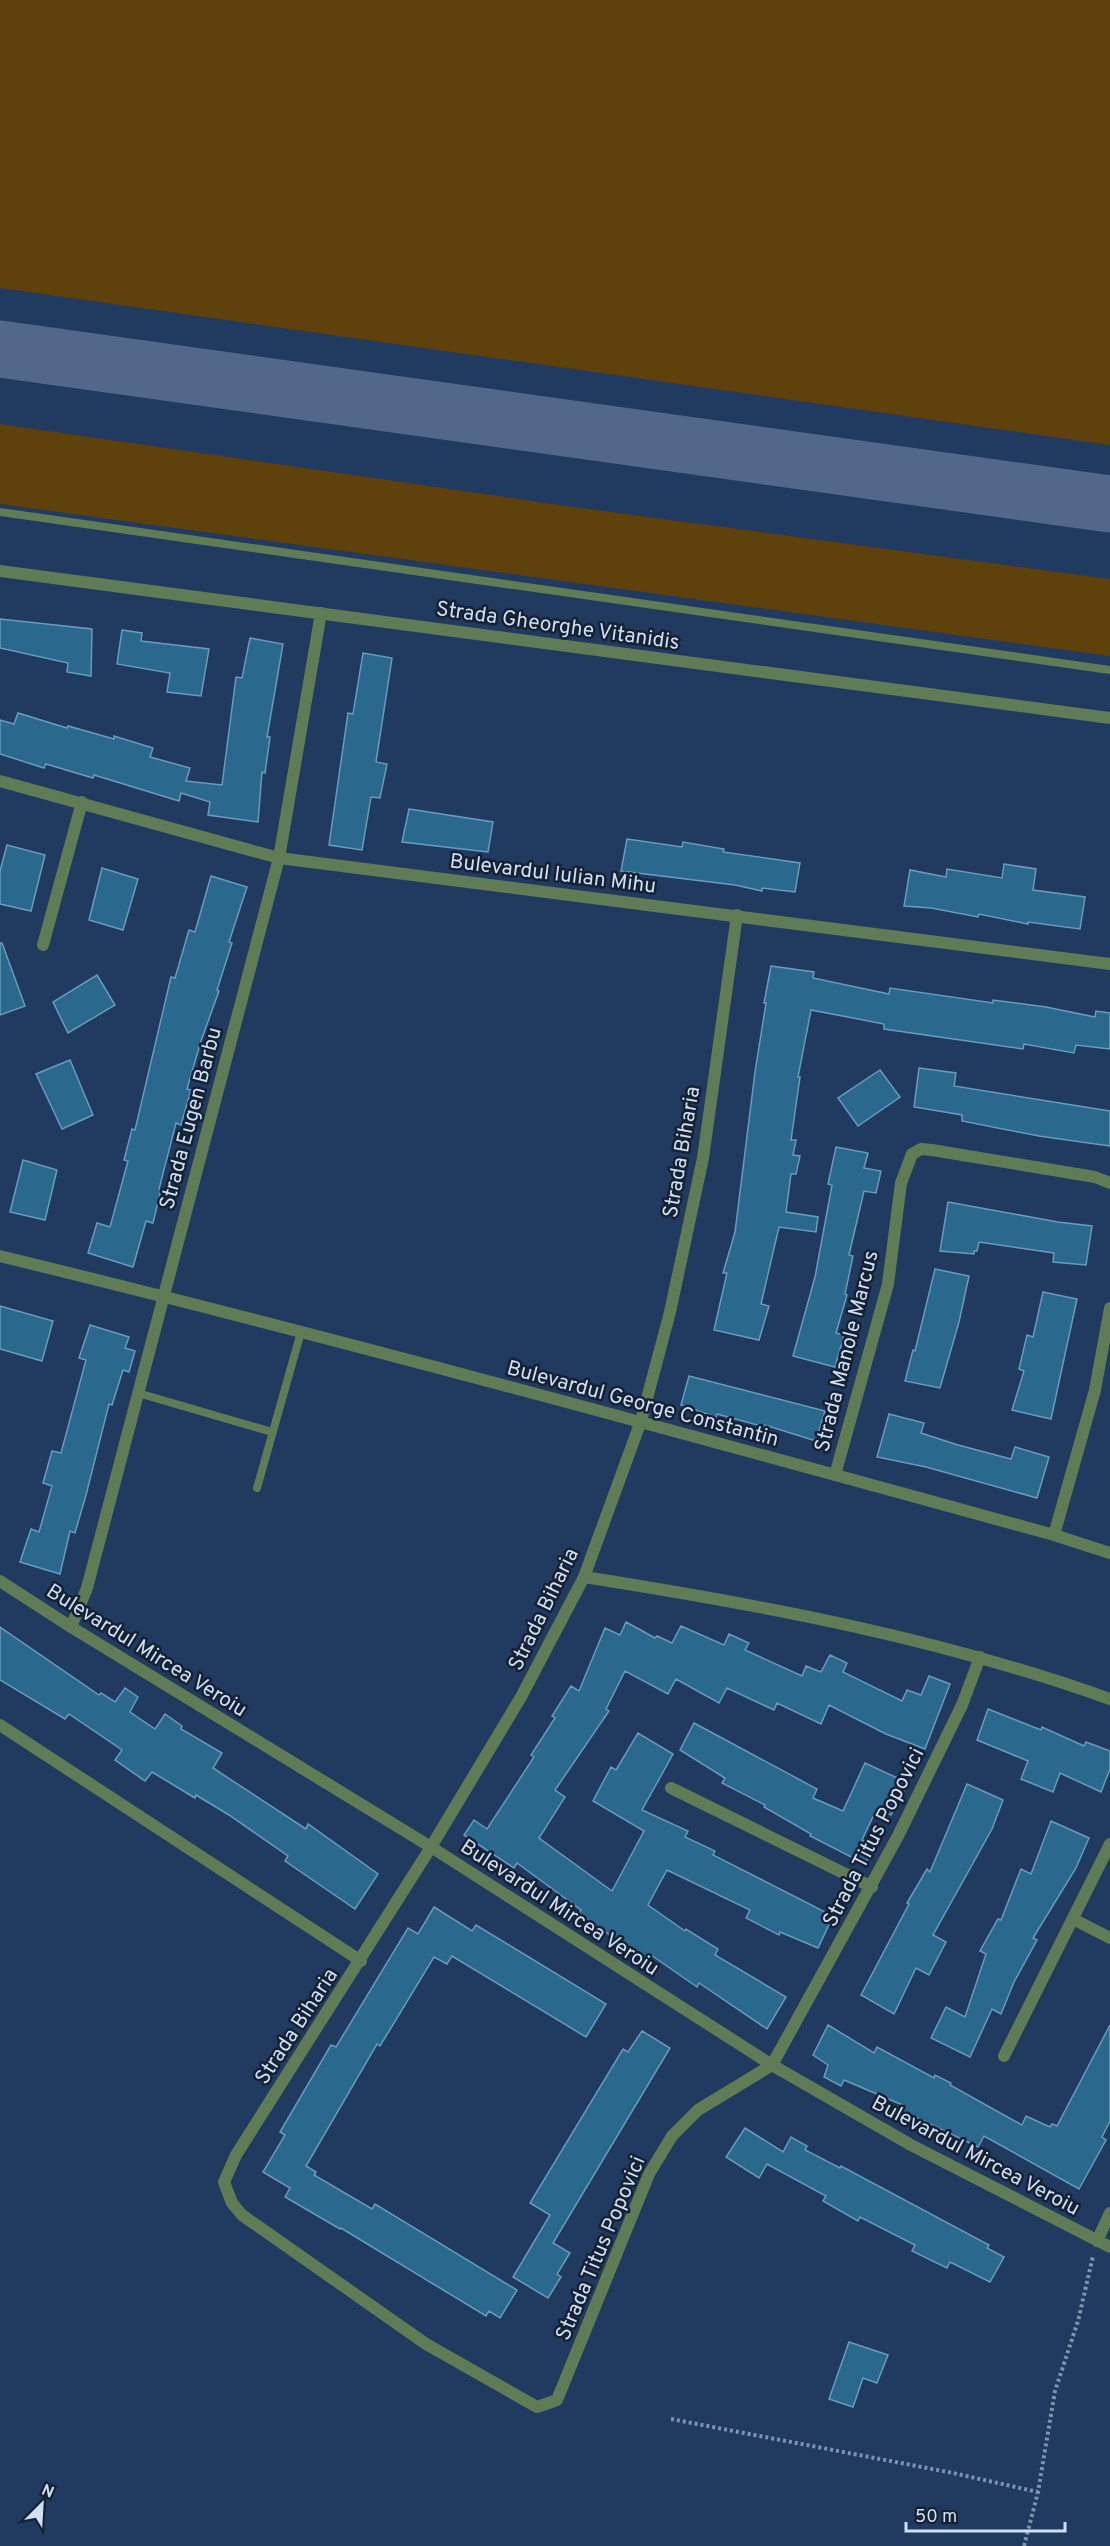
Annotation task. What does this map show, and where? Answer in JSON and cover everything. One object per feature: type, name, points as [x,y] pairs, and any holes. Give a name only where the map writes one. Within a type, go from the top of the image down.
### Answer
[{"type":"street","name":"Strada Gheorghe Vitanidis","points":[[0,571],[1110,718]]},
{"type":"street","name":"Strada Eugen Barbu","points":[[71,1627],[87,1588],[279,858],[321,614]]},
{"type":"street","name":"Bulevardul Iulian Mihu","points":[[0,781],[279,858],[1110,964]]},
{"type":"street","points":[[43,945],[82,802]]},
{"type":"street","name":"Strada Biharia","points":[[224,2182],[236,2156],[431,1847],[520,1697],[584,1577],[641,1421],[670,1312],[703,1158],[737,915]]},
{"type":"street","name":"Strada Manole Marcus","points":[[835,1475],[888,1284],[901,1183],[912,1154],[921,1149],[932,1150],[1095,1177],[1110,1183]]},
{"type":"street","points":[[0,1256],[163,1296]]},
{"type":"street","name":"Bulevardul George Constantin","points":[[163,1296],[641,1421],[1054,1535],[1110,1553]]},
{"type":"street","points":[[1054,1535],[1095,1390],[1110,1308]]},
{"type":"street","points":[[584,1577],[792,1612],[980,1657],[1049,1677],[1110,1699]]},
{"type":"street","name":"Bulevardul Mircea Veroiu","points":[[0,1581],[71,1627],[431,1847],[772,2065],[910,2145],[1110,2247]]},
{"type":"street","name":"Strada Titus Popovici","points":[[224,2182],[232,2203],[242,2215],[426,2344],[537,2407],[557,2400],[649,2174],[672,2136],[698,2110],[772,2065],[872,1887],[962,1706],[980,1657]]},
{"type":"street","points":[[0,1725],[361,1961]]},
{"type":"street","points":[[671,1788],[872,1887]]},
{"type":"street","points":[[1004,2056],[1110,1844]]},
{"type":"street","points":[[1073,1919],[1110,1938]]},
{"type":"street","points":[[1097,2241],[1110,2213]]},
{"type":"lane","points":[[0,512],[1110,670]]},
{"type":"lane","points":[[257,1488],[301,1332]]},
{"type":"lane","points":[[138,1393],[272,1432]]},
{"type":"path","points":[[1024,2546],[1038,2492],[1055,2391],[1078,2321],[1097,2241]]},
{"type":"path","points":[[670,2419],[953,2472],[1038,2492]]},
{"type":"shaded area","points":[[0,0],[1110,0],[1110,445],[0,288]]},
{"type":"shaded area","points":[[0,424],[573,507],[1110,579],[1110,656],[0,504]]},
{"type":"building","points":[[0,619],[92,629],[91,676],[67,672],[68,663],[0,648]]},
{"type":"building","points":[[122,630],[142,633],[141,641],[209,649],[201,696],[167,692],[170,673],[117,664]]},
{"type":"building","points":[[250,638],[283,644],[267,737],[270,737],[265,773],[262,772],[258,822],[208,815],[210,802],[181,793],[179,801],[94,775],[93,778],[46,764],[44,768],[0,754],[0,720],[14,724],[18,713],[67,728],[68,726],[114,739],[114,736],[153,748],[150,757],[190,768],[186,781],[222,785],[236,677],[242,678]]},
{"type":"building","points":[[363,653],[392,658],[376,762],[387,764],[380,798],[371,797],[362,850],[329,845],[348,713],[353,714]]},
{"type":"building","points":[[409,809],[493,822],[488,852],[402,842]]},
{"type":"building","points":[[627,839],[682,847],[683,842],[724,849],[723,852],[800,863],[795,892],[762,888],[762,891],[735,885],[621,871]]},
{"type":"building","points":[[7,845],[45,855],[31,911],[0,904],[0,871]]},
{"type":"building","points":[[1004,864],[1036,869],[1033,890],[1085,897],[1080,929],[904,906],[910,870],[946,877],[947,869],[1002,878]]},
{"type":"building","points":[[102,868],[138,879],[123,930],[89,920]]},
{"type":"building","points":[[211,876],[247,887],[229,942],[232,943],[217,990],[219,991],[187,1089],[191,1090],[181,1125],[176,1123],[153,1223],[146,1221],[133,1267],[88,1253],[97,1223],[110,1227],[128,1161],[124,1160],[132,1129],[135,1130],[171,977],[175,978],[189,930],[195,932]]},
{"type":"building","points":[[0,943],[2,943],[25,1006],[0,1015]]},
{"type":"building","points":[[771,966],[814,972],[813,978],[889,994],[890,988],[993,1003],[993,1000],[1046,1007],[1095,1017],[1096,1011],[1110,1013],[1110,1049],[1076,1045],[1074,1053],[1024,1044],[1023,1049],[884,1029],[884,1024],[811,1010],[798,1077],[800,1077],[791,1140],[796,1140],[793,1155],[800,1156],[796,1174],[791,1174],[786,1212],[818,1217],[816,1232],[779,1227],[761,1304],[769,1306],[759,1340],[714,1330],[727,1273],[723,1273],[735,1232],[766,1003],[764,1003]]},
{"type":"building","points":[[97,975],[115,1005],[68,1033],[53,1002]]},
{"type":"building","points":[[70,1060],[93,1115],[62,1129],[36,1074]]},
{"type":"building","points":[[919,1068],[956,1073],[954,1086],[1110,1111],[1110,1146],[1039,1136],[962,1121],[962,1115],[914,1107]]},
{"type":"building","points":[[880,1070],[900,1097],[858,1126],[838,1098]]},
{"type":"building","points":[[836,1147],[868,1153],[864,1168],[881,1171],[876,1193],[864,1191],[849,1255],[853,1256],[845,1294],[847,1295],[836,1333],[844,1335],[835,1367],[793,1356],[815,1277],[832,1185],[828,1184]]},
{"type":"building","points":[[23,1160],[57,1170],[45,1220],[10,1212]]},
{"type":"building","points":[[948,1202],[1092,1226],[1086,1265],[1053,1262],[1054,1253],[979,1242],[974,1254],[940,1251]]},
{"type":"building","points":[[935,1269],[969,1276],[959,1322],[940,1388],[905,1381],[913,1350],[915,1351]]},
{"type":"building","points":[[1043,1292],[1077,1299],[1051,1419],[1012,1410],[1024,1371],[1019,1369],[1027,1335],[1033,1337]]},
{"type":"building","points":[[0,1306],[53,1321],[42,1361],[0,1349]]},
{"type":"building","points":[[90,1325],[129,1337],[125,1348],[135,1351],[129,1372],[123,1370],[112,1405],[109,1404],[86,1495],[75,1533],[70,1531],[60,1574],[20,1562],[31,1529],[39,1532],[52,1486],[43,1483],[52,1451],[61,1453],[86,1360],[79,1358]]},
{"type":"building","points":[[689,1376],[825,1411],[816,1441],[765,1425],[765,1427],[717,1414],[716,1417],[681,1405]]},
{"type":"building","points":[[889,1414],[924,1423],[921,1433],[958,1445],[1011,1459],[1015,1447],[1049,1457],[1037,1498],[926,1467],[877,1457]]},
{"type":"building","points":[[626,1622],[655,1638],[657,1636],[672,1643],[681,1626],[724,1645],[729,1634],[749,1643],[745,1650],[802,1676],[806,1666],[821,1672],[830,1655],[847,1663],[843,1672],[902,1701],[907,1690],[921,1695],[929,1676],[950,1684],[925,1749],[886,1734],[829,1705],[821,1724],[777,1703],[774,1710],[727,1688],[719,1703],[676,1679],[668,1694],[625,1671],[606,1709],[609,1711],[555,1790],[565,1797],[539,1838],[612,1891],[644,1831],[593,1801],[611,1767],[616,1770],[638,1733],[673,1754],[642,1810],[688,1831],[685,1837],[715,1851],[713,1855],[833,1916],[818,1948],[780,1932],[779,1935],[746,1918],[750,1910],[667,1870],[648,1905],[685,1931],[686,1929],[718,1949],[715,1955],[786,1997],[767,2029],[699,1983],[697,1987],[651,1955],[648,1961],[579,1914],[581,1910],[517,1863],[514,1868],[464,1835],[474,1820],[487,1829],[534,1757],[531,1755],[555,1718],[552,1716],[571,1686],[579,1691],[605,1628],[620,1635]]},
{"type":"building","points":[[0,1627],[99,1695],[101,1693],[115,1702],[125,1688],[138,1697],[130,1712],[155,1729],[165,1714],[182,1726],[181,1729],[222,1753],[213,1768],[306,1829],[308,1824],[378,1874],[355,1909],[285,1861],[288,1856],[229,1815],[152,1772],[145,1781],[115,1760],[122,1750],[69,1714],[65,1719],[0,1680]]},
{"type":"building","points":[[988,1709],[1041,1730],[1042,1727],[1084,1746],[1086,1742],[1110,1751],[1110,1769],[1101,1792],[1060,1773],[1053,1792],[1021,1779],[1028,1761],[977,1740]]},
{"type":"building","points":[[694,1723],[817,1789],[813,1798],[843,1811],[865,1763],[908,1783],[891,1815],[877,1808],[862,1840],[874,1845],[865,1864],[810,1836],[811,1834],[764,1807],[765,1805],[722,1783],[725,1778],[680,1750]]},
{"type":"building","points":[[967,1784],[1003,1800],[992,1829],[933,1935],[946,1942],[929,1975],[916,1968],[894,2014],[861,1995],[909,1904],[907,1903],[927,1869],[930,1872]]},
{"type":"building","points":[[1051,1821],[1089,1838],[1076,1868],[1033,1938],[1037,1940],[1014,1982],[1001,2014],[992,2009],[970,2057],[931,2038],[946,2007],[965,2017],[986,1954],[980,1951],[998,1919],[1001,1920],[1021,1869],[1031,1874]]},
{"type":"building","points":[[434,1907],[472,1931],[476,1925],[606,2004],[586,2037],[452,1956],[447,1964],[434,1957],[380,2046],[377,2044],[306,2166],[316,2172],[314,2175],[372,2209],[375,2204],[517,2290],[500,2318],[489,2311],[486,2316],[341,2228],[285,2197],[290,2188],[263,2172],[285,2135],[280,2132],[331,2045],[336,2047],[408,1928],[418,1934]]},
{"type":"building","points":[[828,2025],[874,2053],[877,2047],[934,2078],[935,2075],[951,2083],[950,2085],[1022,2125],[1026,2116],[1050,2127],[1052,2124],[1057,2126],[1110,2025],[1110,2121],[1102,2137],[1106,2140],[1079,2189],[984,2136],[978,2147],[903,2111],[905,2106],[844,2080],[841,2086],[824,2077],[828,2065],[813,2055]]},
{"type":"building","points":[[642,2031],[670,2048],[553,2243],[570,2253],[557,2274],[561,2277],[548,2298],[513,2277],[550,2215],[530,2203],[623,2049],[628,2052]]},
{"type":"building","points":[[745,2128],[783,2152],[791,2137],[807,2146],[805,2150],[840,2168],[841,2166],[989,2245],[987,2248],[1004,2257],[990,2282],[950,2262],[947,2268],[912,2251],[915,2245],[860,2217],[858,2221],[823,2201],[826,2196],[767,2164],[759,2178],[726,2157]]},
{"type":"building","points":[[849,2342],[888,2355],[877,2383],[863,2378],[853,2407],[829,2399]]},
{"type":"taxiway","points":[[0,349],[1110,504]]}]
